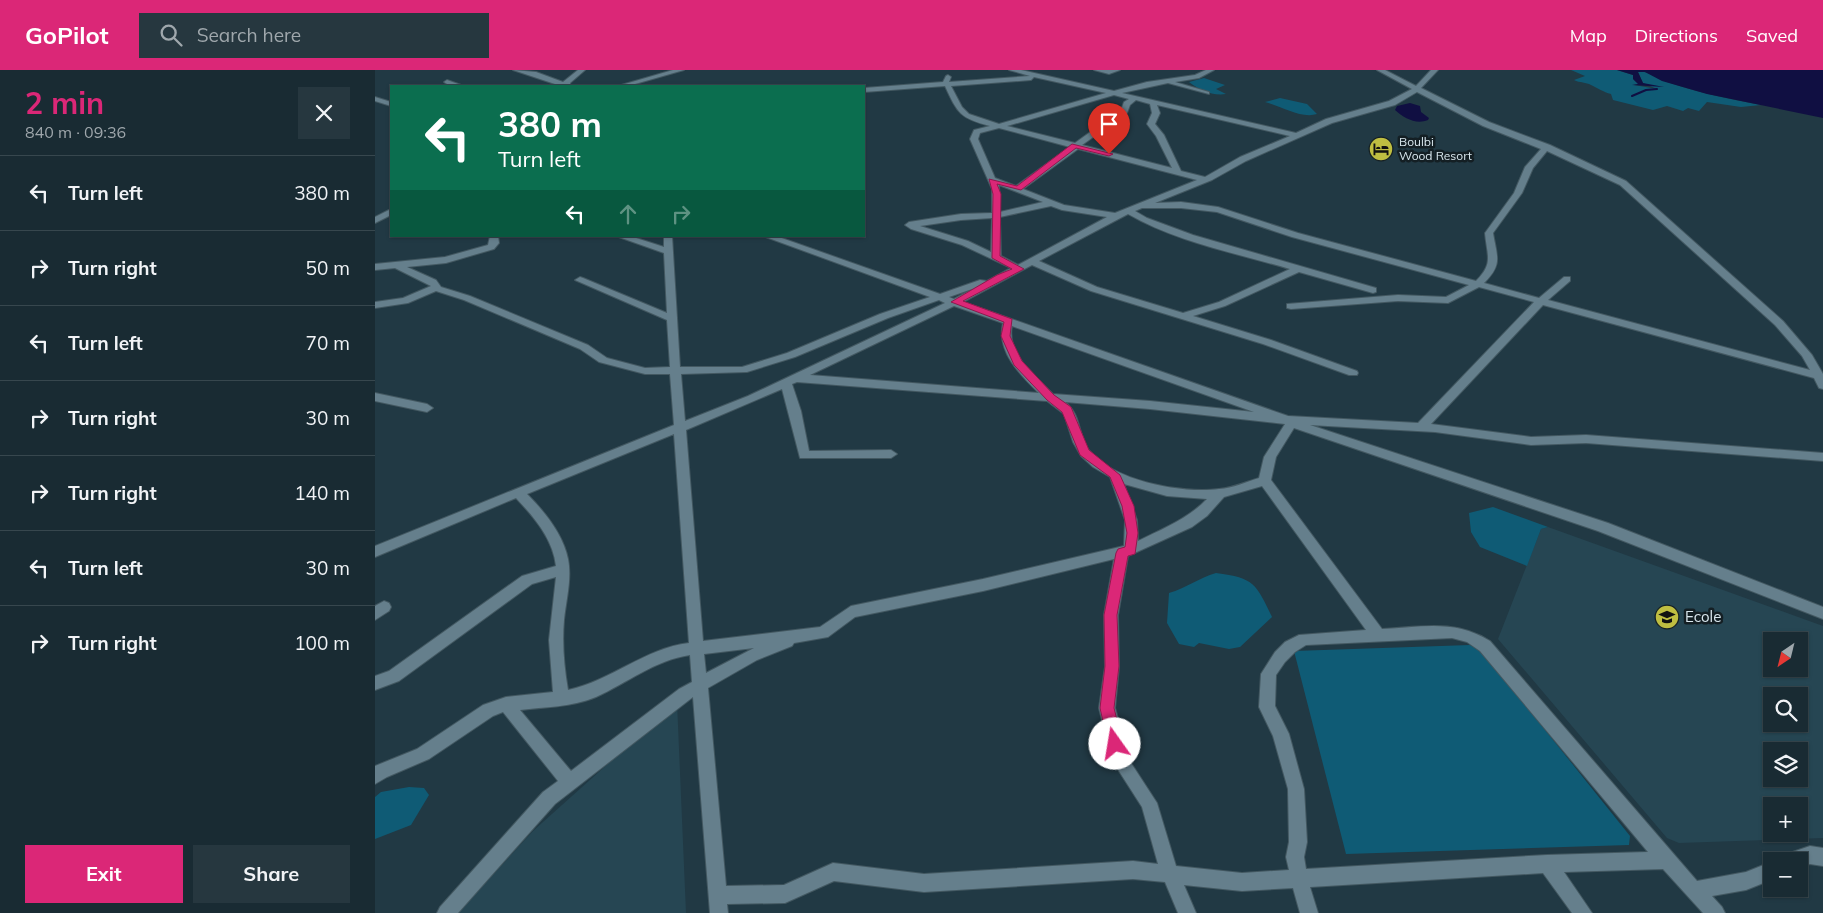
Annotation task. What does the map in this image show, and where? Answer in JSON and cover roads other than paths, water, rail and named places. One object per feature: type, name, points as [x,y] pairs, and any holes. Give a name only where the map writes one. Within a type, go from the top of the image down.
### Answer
[{"type":"street","points":[[516,70],[536,74],[564,85]]},
{"type":"street","points":[[567,85],[566,82],[569,78],[582,70]]},
{"type":"street","points":[[625,85],[681,70]]},
{"type":"street","points":[[1012,70],[1297,135]]},
{"type":"street","points":[[1097,70],[1109,72],[1117,70]]},
{"type":"street","points":[[996,258],[997,189],[974,139],[977,132],[1163,81],[1197,78],[1211,70]]},
{"type":"street","points":[[1380,70],[1485,124],[1547,147],[1623,183],[1641,197],[1779,323],[1807,355],[1821,380]]},
{"type":"street","points":[[375,305],[400,302],[431,289],[438,289],[467,298],[584,348],[603,360],[645,371],[743,370],[762,365],[940,296],[1020,269],[1031,261],[1116,216],[1205,180],[1243,159],[1350,114],[1393,103],[1417,89],[1435,70]]},
{"type":"street","points":[[865,90],[947,81],[1043,77]]},
{"type":"street","points":[[947,81],[965,115],[997,126],[1205,180]]},
{"type":"street","points":[[1163,81],[1207,93]]},
{"type":"street","points":[[447,82],[456,85]]},
{"type":"street","points":[[1018,189],[1123,111],[1127,104],[1135,98]]},
{"type":"street","points":[[375,99],[390,104]]},
{"type":"street","points":[[1153,102],[1156,113],[1151,124],[1160,135],[1178,173]]},
{"type":"street","points":[[1291,306],[1390,298],[1448,300],[1478,284],[1491,271],[1493,263],[1489,233],[1518,193],[1529,167],[1547,147]]},
{"type":"street","points":[[992,180],[1074,210],[1116,216]]},
{"type":"street","points":[[1020,269],[956,239],[909,225],[961,216],[997,215],[1052,203]]},
{"type":"street","points":[[1133,209],[1181,205],[1218,210],[1295,235],[1541,301],[1821,380]]},
{"type":"street","points":[[1133,209],[1144,220],[1190,237],[1373,290]]},
{"type":"street","points":[[375,220],[390,212]]},
{"type":"street","points":[[375,267],[446,260],[493,245],[494,237]]},
{"type":"street","points":[[623,237],[668,251]]},
{"type":"street","points":[[668,237],[675,372],[699,686],[719,913]]},
{"type":"street","points":[[770,237],[940,296],[1289,422],[1603,527],[1823,613]]},
{"type":"street","points":[[1031,261],[1075,282],[1353,373]]},
{"type":"street","points":[[395,264],[433,282],[438,289]]},
{"type":"street","points":[[1183,316],[1227,302],[1299,268]]},
{"type":"street","points":[[375,552],[791,381],[956,302],[1000,277]]},
{"type":"street","points":[[1420,428],[1541,301],[1567,279]]},
{"type":"street","points":[[580,280],[671,318]]},
{"type":"street","points":[[1008,321],[1006,336],[1018,363],[1050,398],[1067,410],[1084,452],[1115,475],[1151,487],[1198,495],[1220,494],[1265,481]]},
{"type":"street","points":[[791,381],[1150,405],[1289,422],[1420,428],[1531,441],[1586,438],[1823,457]]},
{"type":"street","points":[[791,381],[804,455],[891,454]]},
{"type":"street","points":[[375,397],[427,408]]},
{"type":"street","points":[[1265,481],[1271,457],[1289,422]]},
{"type":"street","points":[[1115,475],[1131,520],[1127,552],[1111,615],[1112,666],[1107,708],[1115,744],[1125,768],[1149,803],[1170,874],[1187,913]]},
{"type":"street","points":[[1265,481],[1378,635]]},
{"type":"street","points":[[518,492],[552,534],[560,553],[563,569],[556,646],[556,668],[562,698]]},
{"type":"street","points":[[377,772],[423,754],[488,710],[506,704],[562,698],[591,692],[652,660],[696,648],[804,635],[831,629],[851,612],[983,585],[1127,552],[1187,523],[1202,513],[1220,494]]},
{"type":"street","points":[[375,683],[394,676],[527,580],[563,569]]},
{"type":"street","points":[[1309,913],[1295,857],[1298,842],[1296,789],[1281,734],[1267,706],[1269,674],[1280,657],[1290,647],[1304,639],[1452,632],[1471,637],[1485,646],[1693,891],[1715,913]]},
{"type":"street","points":[[447,913],[523,825],[549,798],[684,694],[752,655],[804,635]]},
{"type":"street","points":[[506,704],[570,782]]},
{"type":"street","points":[[1808,855],[1823,857]]},
{"type":"street","points":[[717,895],[785,894],[833,872],[924,883],[1133,870],[1242,882],[1547,864],[1667,860]]},
{"type":"street","points":[[1547,864],[1583,913]]},
{"type":"street","points":[[1693,891],[1746,881],[1763,874]]},
{"type":"waterway","points":[[1632,96],[1646,90],[1657,89]]},
{"type":"place","name":"Boulbi Wood Resort","points":[[1381,149]]},
{"type":"place","name":"Ecole","points":[[1667,617]]}]
